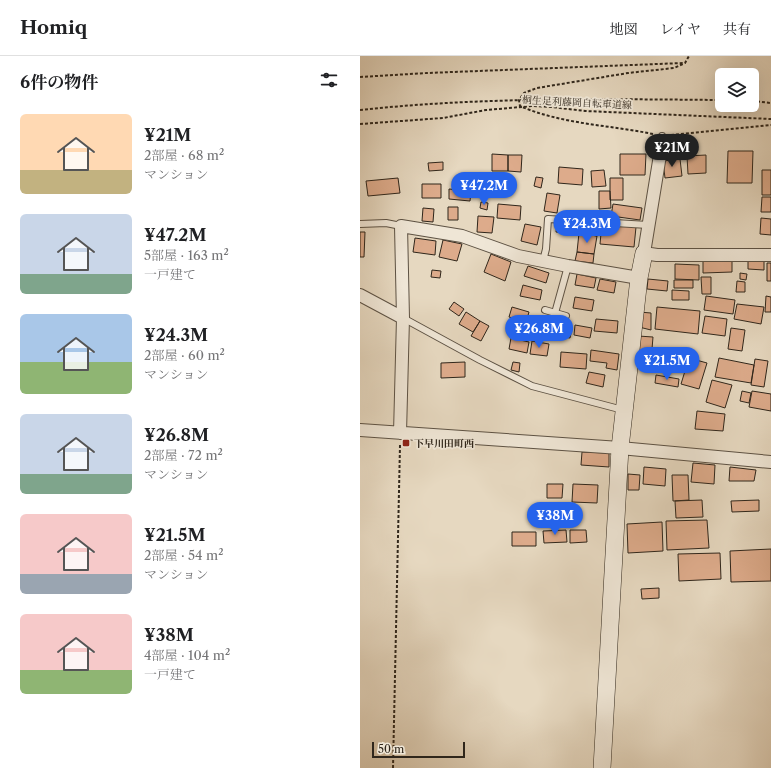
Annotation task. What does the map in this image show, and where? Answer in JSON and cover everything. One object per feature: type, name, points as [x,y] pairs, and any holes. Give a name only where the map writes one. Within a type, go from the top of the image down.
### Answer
[{"type":"street","points":[[602,768],[620,448],[640,278],[660,149]]},
{"type":"street","points":[[400,433],[402,318],[401,226],[462,236],[518,256],[640,278]]},
{"type":"street","points":[[644,253],[657,255],[771,255]]},
{"type":"street","points":[[360,295],[402,318]]},
{"type":"street","points":[[360,430],[620,448],[771,462]]},
{"type":"lane","points":[[660,149],[662,136]]},
{"type":"lane","points":[[543,261],[546,249],[548,220],[648,225]]},
{"type":"lane","points":[[360,224],[386,223],[401,226]]},
{"type":"lane","points":[[555,313],[568,266]]},
{"type":"lane","points":[[544,310],[566,316]]},
{"type":"lane","points":[[402,318],[532,386],[625,411]]},
{"type":"path","points":[[689,56],[684,63],[674,68],[628,73],[537,88],[524,93],[519,100],[520,106],[534,112],[570,120],[625,128],[662,136],[771,125]]},
{"type":"path","points":[[360,76],[684,63]]},
{"type":"path","points":[[360,110],[519,100],[715,100]]},
{"type":"path","points":[[759,102],[771,103]]},
{"type":"path","name":"桐生足利藤岡自転車道線","points":[[360,124],[443,118],[486,110],[520,106],[552,106],[585,111],[771,119]]},
{"type":"path","points":[[392,768],[400,433]]},
{"type":"building","points":[[728,151],[753,151],[752,183],[727,183]]},
{"type":"building","points":[[492,154],[508,155],[508,171],[492,171]]},
{"type":"building","points":[[620,154],[646,154],[645,175],[620,175]]},
{"type":"building","points":[[508,155],[522,155],[521,172],[508,171]]},
{"type":"building","points":[[706,155],[706,173],[688,174],[687,156]]},
{"type":"building","points":[[680,159],[682,176],[665,178],[663,161]]},
{"type":"building","points":[[443,162],[443,170],[429,171],[428,163]]},
{"type":"building","points":[[559,167],[583,169],[582,185],[558,183]]},
{"type":"building","points":[[604,170],[606,186],[592,187],[591,171]]},
{"type":"building","points":[[762,170],[771,170],[771,195],[762,195]]},
{"type":"building","points":[[484,175],[495,176],[493,192],[482,191]]},
{"type":"building","points":[[536,177],[543,178],[541,188],[534,186]]},
{"type":"building","points":[[398,178],[400,193],[368,196],[366,181]]},
{"type":"building","points":[[610,178],[623,178],[623,200],[610,200]]},
{"type":"building","points":[[422,184],[441,184],[441,198],[422,198]]},
{"type":"building","points":[[449,189],[471,191],[470,201],[449,199]]},
{"type":"building","points":[[599,191],[610,191],[611,208],[599,209]]},
{"type":"building","points":[[547,193],[560,195],[557,213],[544,211]]},
{"type":"building","points":[[762,197],[771,197],[771,212],[761,212]]},
{"type":"building","points":[[481,202],[488,203],[487,210],[480,208]]},
{"type":"building","points":[[498,204],[521,206],[520,220],[497,218]]},
{"type":"building","points":[[613,204],[642,208],[640,220],[611,216]]},
{"type":"building","points":[[448,207],[458,207],[458,220],[448,220]]},
{"type":"building","points":[[423,208],[434,209],[433,222],[422,221]]},
{"type":"building","points":[[478,216],[494,217],[492,233],[477,232]]},
{"type":"building","points":[[761,218],[771,219],[771,235],[760,234]]},
{"type":"building","points":[[581,222],[599,225],[597,236],[579,233]]},
{"type":"building","points":[[602,223],[636,227],[634,247],[600,244]]},
{"type":"building","points":[[525,224],[541,227],[537,245],[521,241]]},
{"type":"building","points":[[557,224],[568,225],[567,233],[556,232]]},
{"type":"building","points":[[360,232],[365,232],[364,257],[360,257]]},
{"type":"building","points":[[579,233],[597,236],[594,254],[577,252]]},
{"type":"building","points":[[415,238],[436,241],[435,255],[413,252]]},
{"type":"building","points":[[443,240],[462,244],[457,261],[439,257]]},
{"type":"building","points":[[577,252],[594,254],[593,263],[575,261]]},
{"type":"building","points":[[491,254],[511,262],[505,281],[484,272]]},
{"type":"building","points":[[748,259],[764,260],[764,270],[748,269]]},
{"type":"building","points":[[703,261],[732,261],[732,272],[703,273]]},
{"type":"building","points":[[767,263],[771,263],[771,281],[767,281]]},
{"type":"building","points":[[675,264],[699,265],[699,280],[675,279]]},
{"type":"building","points":[[528,266],[549,273],[546,283],[524,276]]},
{"type":"building","points":[[432,270],[441,271],[440,278],[431,277]]},
{"type":"building","points":[[740,273],[747,274],[746,280],[740,279]]},
{"type":"building","points":[[577,274],[596,278],[594,288],[575,285]]},
{"type":"building","points":[[701,277],[711,277],[711,294],[702,294]]},
{"type":"building","points":[[600,279],[616,282],[614,293],[597,290]]},
{"type":"building","points":[[648,279],[668,281],[667,291],[647,289]]},
{"type":"building","points":[[674,280],[693,280],[693,288],[674,288]]},
{"type":"building","points":[[737,281],[745,282],[745,292],[736,292]]},
{"type":"building","points":[[523,285],[542,290],[540,300],[520,296]]},
{"type":"building","points":[[672,290],[689,291],[689,300],[672,300]]},
{"type":"building","points":[[706,296],[735,300],[733,314],[704,310]]},
{"type":"building","points":[[766,296],[771,297],[771,312],[765,312]]},
{"type":"building","points":[[575,297],[594,300],[592,311],[573,308]]},
{"type":"building","points":[[454,302],[464,309],[459,316],[449,309]]},
{"type":"building","points":[[737,304],[764,307],[761,324],[734,319]]},
{"type":"building","points":[[512,307],[529,312],[526,322],[509,317]]},
{"type":"building","points":[[657,307],[700,311],[698,334],[655,329]]},
{"type":"building","points":[[466,312],[480,321],[473,332],[459,324]]},
{"type":"building","points":[[639,312],[651,313],[651,330],[639,327]]},
{"type":"building","points":[[705,316],[727,319],[725,336],[702,333]]},
{"type":"building","points":[[531,319],[549,325],[546,333],[528,327]]},
{"type":"building","points":[[596,319],[618,321],[617,333],[594,331]]},
{"type":"building","points":[[480,321],[489,326],[481,341],[471,336]]},
{"type":"building","points":[[553,325],[572,328],[570,338],[551,335]]},
{"type":"building","points":[[575,325],[592,328],[590,338],[574,335]]},
{"type":"building","points":[[731,328],[745,330],[742,351],[728,349]]},
{"type":"building","points":[[638,336],[653,337],[651,361],[637,360]]},
{"type":"building","points":[[511,338],[529,342],[527,353],[509,349]]},
{"type":"building","points":[[532,341],[549,344],[547,356],[530,354]]},
{"type":"building","points":[[591,350],[619,354],[617,370],[606,368],[607,363],[590,361]]},
{"type":"building","points":[[561,352],[587,354],[586,369],[560,367]]},
{"type":"building","points":[[689,358],[707,363],[699,389],[681,384]]},
{"type":"building","points":[[719,358],[754,365],[751,383],[715,377]]},
{"type":"building","points":[[755,359],[768,361],[764,387],[751,385]]},
{"type":"building","points":[[465,362],[465,377],[441,378],[441,363]]},
{"type":"building","points":[[513,362],[520,363],[519,372],[511,370]]},
{"type":"building","points":[[589,372],[605,375],[603,387],[586,383]]},
{"type":"building","points":[[656,375],[679,379],[678,387],[655,383]]},
{"type":"building","points":[[712,380],[732,385],[725,408],[706,402]]},
{"type":"building","points":[[742,391],[751,393],[749,403],[740,401]]},
{"type":"building","points":[[752,391],[771,394],[771,411],[749,407]]},
{"type":"building","points":[[697,411],[725,414],[723,431],[695,429]]},
{"type":"building","points":[[582,452],[609,453],[609,467],[581,465]]},
{"type":"building","points":[[693,463],[715,465],[714,484],[691,482]]},
{"type":"building","points":[[644,467],[666,469],[665,486],[643,484]]},
{"type":"building","points":[[730,467],[756,470],[754,481],[729,481]]},
{"type":"building","points":[[628,474],[640,475],[639,490],[628,490]]},
{"type":"building","points":[[672,475],[688,475],[689,500],[673,501]]},
{"type":"building","points":[[547,484],[563,484],[562,498],[547,498]]},
{"type":"building","points":[[573,484],[598,485],[597,503],[572,502]]},
{"type":"building","points":[[702,500],[703,517],[676,518],[675,501]]},
{"type":"building","points":[[759,500],[759,511],[732,512],[731,501]]},
{"type":"building","points":[[707,520],[709,548],[667,550],[666,521]]},
{"type":"building","points":[[662,522],[663,551],[628,553],[627,524]]},
{"type":"building","points":[[566,530],[567,542],[544,543],[543,531]]},
{"type":"building","points":[[570,530],[586,530],[587,542],[570,543]]},
{"type":"building","points":[[512,532],[536,532],[536,546],[512,546]]},
{"type":"building","points":[[771,549],[771,581],[731,582],[730,551]]},
{"type":"building","points":[[720,553],[721,579],[679,581],[678,554]]},
{"type":"building","points":[[659,588],[659,598],[642,599],[641,589]]},
{"type":"place","name":"下早川田町西","points":[[406,443]]}]
